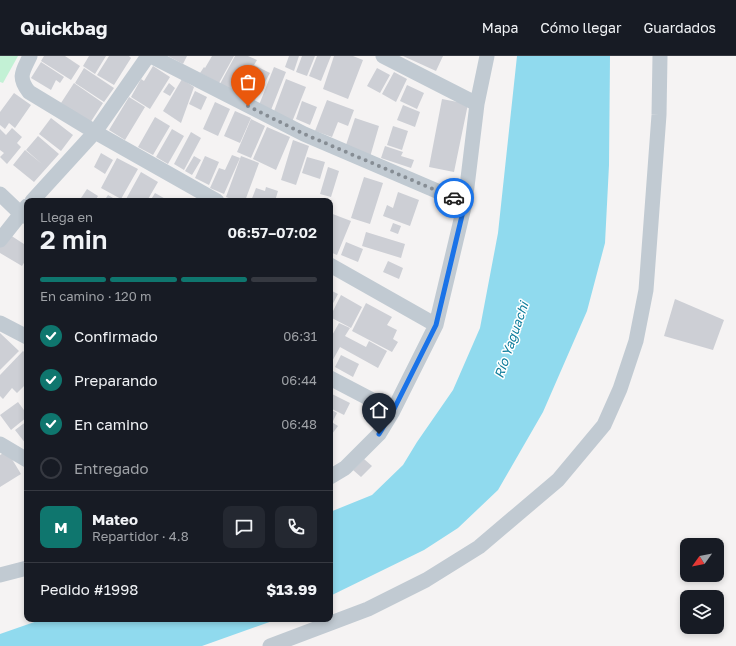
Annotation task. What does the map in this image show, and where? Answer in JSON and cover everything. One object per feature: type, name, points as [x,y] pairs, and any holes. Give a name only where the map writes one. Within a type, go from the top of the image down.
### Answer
[{"type":"street","points":[[30,56],[22,73],[23,84],[29,92],[95,132],[212,198]]},
{"type":"street","points":[[35,198],[95,132],[149,56],[304,134],[465,203]]},
{"type":"street","points":[[383,56],[476,104]]},
{"type":"street","points":[[333,475],[345,468],[365,450],[379,434],[393,411],[436,325],[465,203],[476,104],[487,56]]},
{"type":"street","points":[[270,646],[368,609],[426,580],[479,547],[558,480],[604,425],[620,389],[636,341],[646,290],[659,115],[660,56]]},
{"type":"street","points":[[0,194],[24,211]]},
{"type":"street","points":[[0,240],[24,213]]},
{"type":"street","points":[[333,267],[436,325]]},
{"type":"street","points":[[0,323],[24,335]]},
{"type":"street","points":[[333,380],[393,411]]},
{"type":"street","points":[[0,444],[24,458]]},
{"type":"street","points":[[0,575],[24,569]]},
{"type":"green space","points":[[0,56],[18,56],[3,83],[0,82]]},
{"type":"water","name":"Río Yaguachi","points":[[517,56],[610,56],[609,165],[605,243],[587,311],[543,412],[498,490],[458,528],[424,550],[333,595],[333,511],[372,495],[403,465],[453,390],[480,328],[498,233]]},
{"type":"water","points":[[34,622],[270,622],[202,646],[0,646],[0,634]]},
{"type":"building","points":[[44,56],[65,56],[80,66],[71,80],[41,61]]},
{"type":"building","points":[[89,56],[106,56],[95,74],[83,66]]},
{"type":"building","points":[[109,56],[129,56],[131,58],[114,85],[97,75]]},
{"type":"building","points":[[168,56],[187,56],[183,64]]},
{"type":"building","points":[[212,56],[234,56],[219,83],[200,73],[204,67],[205,68]]},
{"type":"building","points":[[235,56],[248,56],[257,60],[254,65],[270,73],[254,102],[220,84]]},
{"type":"building","points":[[289,56],[299,56],[294,71],[285,67]]},
{"type":"building","points":[[302,56],[315,56],[307,76],[296,72]]},
{"type":"building","points":[[317,56],[331,56],[321,81],[309,76]]},
{"type":"building","points":[[334,56],[353,56],[363,60],[348,99],[323,89]]},
{"type":"building","points":[[403,56],[443,56],[436,71]]},
{"type":"building","points":[[41,62],[64,77],[60,83],[56,80],[51,90],[31,78]]},
{"type":"building","points":[[153,66],[170,77],[150,109],[131,97],[141,79],[144,81]]},
{"type":"building","points":[[274,67],[286,72],[271,110],[259,105]]},
{"type":"building","points":[[84,68],[114,88],[104,102],[75,83]]},
{"type":"building","points":[[377,68],[390,75],[380,93],[367,86]]},
{"type":"building","points":[[394,72],[407,79],[396,102],[382,94]]},
{"type":"building","points":[[182,79],[194,87],[181,123],[163,111]]},
{"type":"building","points":[[286,79],[306,87],[292,122],[273,114]]},
{"type":"building","points":[[74,83],[103,103],[90,123],[61,103]]},
{"type":"building","points":[[169,83],[175,88],[170,96],[163,92]]},
{"type":"building","points":[[407,85],[424,93],[417,109],[400,101]]},
{"type":"building","points":[[195,91],[207,97],[201,110],[189,104]]},
{"type":"building","points":[[14,93],[31,105],[15,128],[9,123],[5,129],[0,125],[0,112]]},
{"type":"building","points":[[129,97],[145,107],[125,140],[109,130]]},
{"type":"building","points":[[442,99],[468,104],[454,172],[429,167]]},
{"type":"building","points":[[327,100],[354,110],[348,126],[338,122],[332,137],[315,131]]},
{"type":"building","points":[[302,101],[317,107],[310,125],[296,119]]},
{"type":"building","points":[[215,102],[230,109],[218,136],[203,129]]},
{"type":"building","points":[[403,105],[420,112],[415,127],[397,120]]},
{"type":"building","points":[[235,111],[251,118],[240,143],[224,136]]},
{"type":"building","points":[[155,117],[170,126],[153,155],[138,147]]},
{"type":"building","points":[[51,118],[73,135],[61,151],[39,134]]},
{"type":"building","points":[[355,118],[379,126],[370,157],[346,145]]},
{"type":"building","points":[[251,119],[265,126],[251,158],[237,152]]},
{"type":"building","points":[[393,126],[408,131],[402,150],[387,145]]},
{"type":"building","points":[[267,127],[290,137],[276,170],[253,159]]},
{"type":"building","points":[[12,128],[22,137],[17,143],[21,147],[7,164],[0,157],[4,153],[0,150],[0,129],[6,135]]},
{"type":"building","points":[[172,129],[184,136],[168,164],[156,157]]},
{"type":"building","points":[[191,132],[201,138],[184,170],[174,164]]},
{"type":"building","points":[[38,136],[59,154],[34,182],[13,165],[25,150],[42,164],[26,150]]},
{"type":"building","points":[[293,140],[309,146],[296,185],[281,180]]},
{"type":"building","points":[[385,146],[403,152],[401,156],[414,160],[411,168],[381,158]]},
{"type":"building","points":[[101,153],[113,160],[105,174],[94,167]]},
{"type":"building","points":[[232,155],[240,158],[224,194],[210,188],[219,168],[225,170]]},
{"type":"building","points":[[194,156],[201,160],[192,175],[185,171]]},
{"type":"building","points":[[205,156],[219,162],[209,185],[195,178]]},
{"type":"building","points":[[241,156],[259,163],[246,198],[226,197]]},
{"type":"building","points":[[307,157],[325,162],[320,179],[302,173]]},
{"type":"building","points":[[117,158],[138,169],[122,198],[101,188]]},
{"type":"building","points":[[328,167],[339,171],[331,197],[320,194]]},
{"type":"building","points":[[141,172],[158,182],[149,198],[127,198]]},
{"type":"building","points":[[364,177],[383,183],[370,224],[351,218]]},
{"type":"building","points":[[266,187],[278,191],[276,198],[252,198],[256,188],[265,191]]},
{"type":"building","points":[[87,189],[98,196],[97,198],[81,198]]},
{"type":"building","points":[[398,192],[419,200],[410,226],[383,216],[387,205],[393,208]]},
{"type":"building","points":[[155,193],[164,198],[152,198]]},
{"type":"building","points":[[108,195],[113,198],[106,198]]},
{"type":"building","points":[[333,214],[351,221],[337,255],[333,253]]},
{"type":"building","points":[[393,223],[401,226],[398,234],[390,231]]},
{"type":"building","points":[[366,232],[405,244],[401,258],[362,246]]},
{"type":"building","points":[[7,233],[24,244],[24,263],[22,266],[0,253],[0,244]]},
{"type":"building","points":[[346,242],[363,249],[358,262],[341,255]]},
{"type":"building","points":[[388,261],[403,268],[399,279],[383,272]]},
{"type":"building","points":[[333,292],[338,294],[333,303]]},
{"type":"building","points":[[341,295],[362,307],[351,328],[333,319],[333,311]]},
{"type":"building","points":[[675,299],[724,320],[713,350],[664,336]]},
{"type":"building","points":[[366,303],[392,317],[387,325],[397,330],[393,339],[398,342],[392,352],[352,331]]},
{"type":"building","points":[[339,323],[350,328],[345,336],[366,347],[369,341],[387,351],[378,368],[340,347],[333,360],[333,334]]},
{"type":"building","points":[[0,333],[19,351],[0,370]]},
{"type":"building","points":[[23,351],[24,352],[24,386],[17,393],[12,388],[3,399],[0,396],[0,375]]},
{"type":"building","points":[[341,355],[359,364],[353,377],[335,367]]},
{"type":"building","points":[[333,394],[350,403],[344,415],[333,410]]},
{"type":"building","points":[[18,402],[24,410],[24,419],[11,430],[0,415]]},
{"type":"building","points":[[333,411],[337,413],[333,421]]},
{"type":"building","points":[[24,423],[24,441],[15,430]]},
{"type":"building","points":[[333,423],[338,426],[333,433]]},
{"type":"building","points":[[7,451],[21,474],[0,487],[0,455]]},
{"type":"building","points":[[364,459],[372,466],[361,477],[353,470]]},
{"type":"way so far","points":[[248,106],[304,134],[454,198]]},
{"type":"route","points":[[379,434],[393,411],[436,325],[465,203],[454,198]]}]
